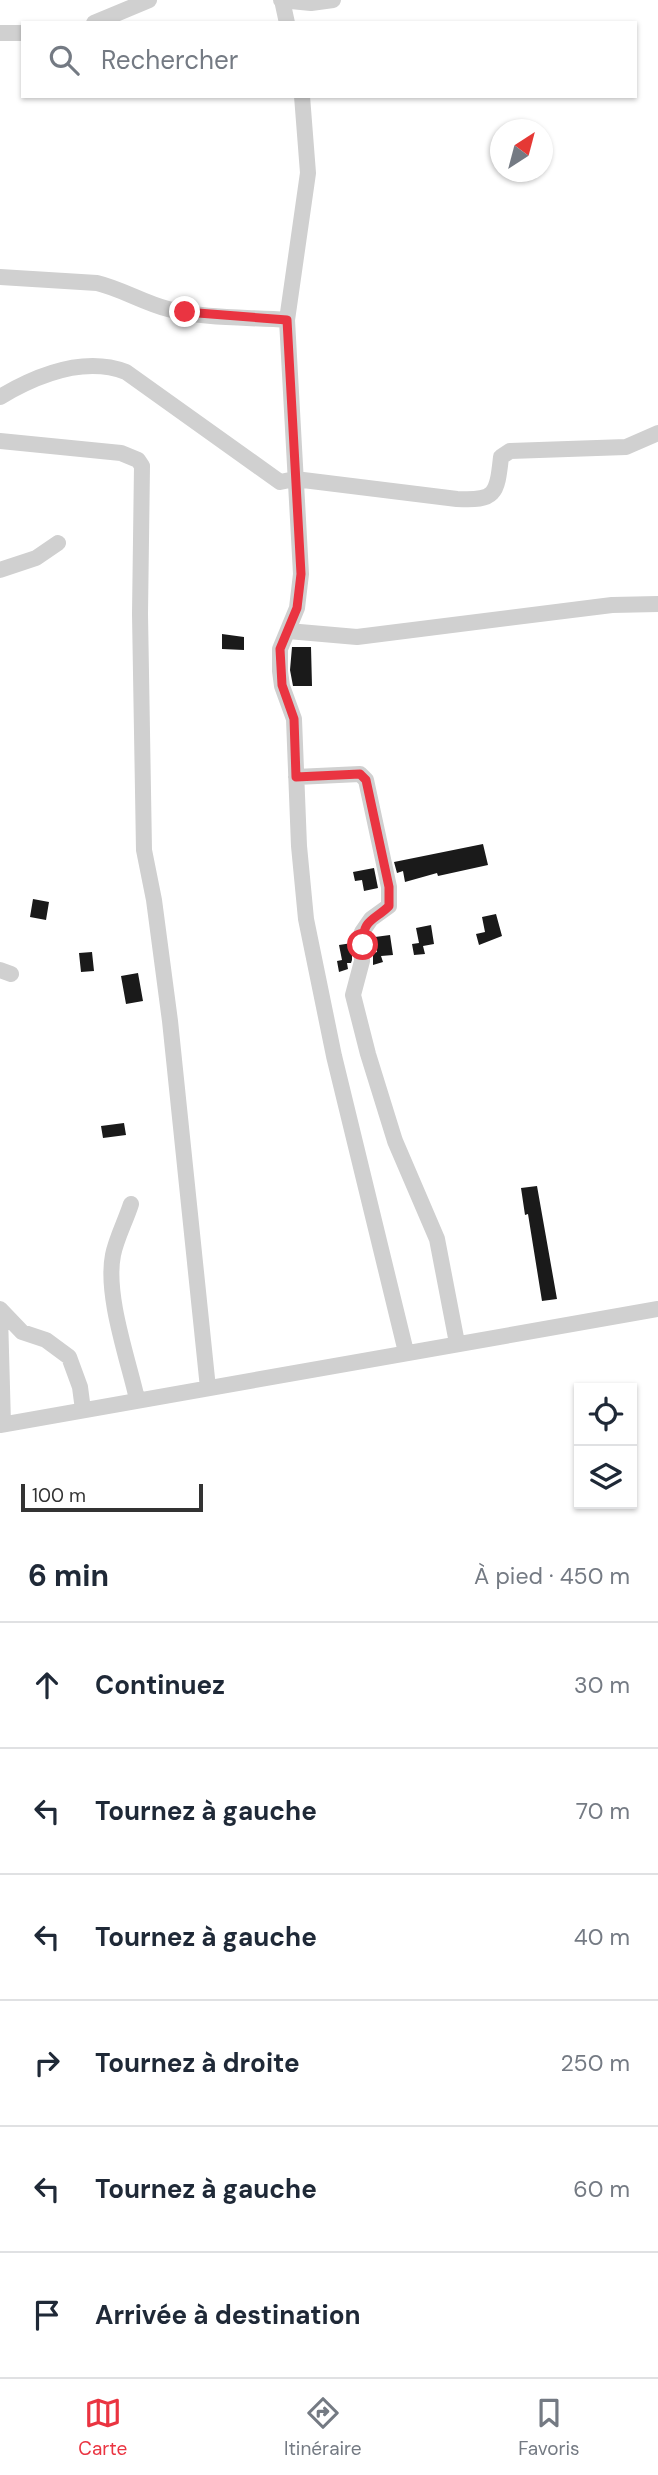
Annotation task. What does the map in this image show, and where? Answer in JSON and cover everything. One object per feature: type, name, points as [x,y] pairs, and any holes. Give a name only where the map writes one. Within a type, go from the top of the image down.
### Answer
[{"type":"street","points":[[98,21],[149,0]]},
{"type":"street","points":[[286,21],[281,0],[312,3],[333,0]]},
{"type":"street","points":[[0,33],[21,33]]},
{"type":"street","points":[[302,98],[308,173],[287,320],[301,574],[297,608],[280,649],[280,671],[294,719],[299,846],[306,919],[334,1056],[406,1352]]},
{"type":"street","points":[[0,277],[97,283],[167,309],[287,320]]},
{"type":"street","points":[[0,397],[29,381],[65,369],[110,366],[126,372],[281,482],[295,479],[482,500],[491,495],[496,486],[501,457],[510,451],[626,447],[658,433]]},
{"type":"street","points":[[0,441],[121,453],[138,460],[142,466],[140,614],[144,850],[154,900],[170,1021],[208,1388]]},
{"type":"street","points":[[0,570],[36,558],[58,543]]},
{"type":"street","points":[[288,631],[357,636],[612,605],[658,604]]},
{"type":"street","points":[[296,777],[360,774],[366,780],[389,887],[389,906],[371,919],[362,932],[362,961],[353,995],[395,1141],[437,1239],[457,1343]]},
{"type":"street","points":[[131,1204],[114,1251],[112,1271],[113,1302],[137,1399]]},
{"type":"street","points":[[0,1309],[22,1332],[46,1340],[69,1357],[80,1387],[83,1410]]},
{"type":"street","points":[[0,1315],[1,1425],[137,1399],[658,1310]]},
{"type":"building","points":[[222,634],[244,637],[244,650],[222,649]]},
{"type":"building","points":[[292,647],[311,647],[312,686],[293,686],[290,670]]},
{"type":"building","points":[[483,844],[488,865],[438,876],[437,873],[405,882],[403,871],[397,873],[394,862]]},
{"type":"building","points":[[374,868],[378,888],[364,891],[362,880],[355,881],[353,872]]},
{"type":"building","points":[[33,899],[49,902],[46,920],[30,917]]},
{"type":"building","points":[[496,914],[502,936],[479,945],[476,934],[485,932],[482,917]]},
{"type":"building","points":[[431,925],[434,944],[423,946],[425,954],[414,955],[412,944],[419,943],[416,928]]},
{"type":"building","points":[[390,935],[393,955],[381,956],[383,962],[373,965],[373,953],[377,952],[375,937]]},
{"type":"building","points":[[352,943],[351,963],[347,963],[348,969],[339,972],[337,961],[342,960],[339,945]]},
{"type":"building","points":[[92,952],[94,971],[81,972],[79,953]]},
{"type":"building","points":[[138,973],[143,1001],[126,1004],[121,976]]},
{"type":"building","points":[[124,1123],[126,1135],[103,1138],[101,1126]]},
{"type":"building","points":[[537,1186],[557,1299],[542,1301],[528,1214],[525,1215],[521,1188]]},
{"type":"route","points":[[185,312],[287,320],[301,574],[297,608],[280,649],[280,671],[294,719],[296,777],[360,774],[366,780],[389,887],[389,906],[371,919],[362,932],[363,945]]}]
